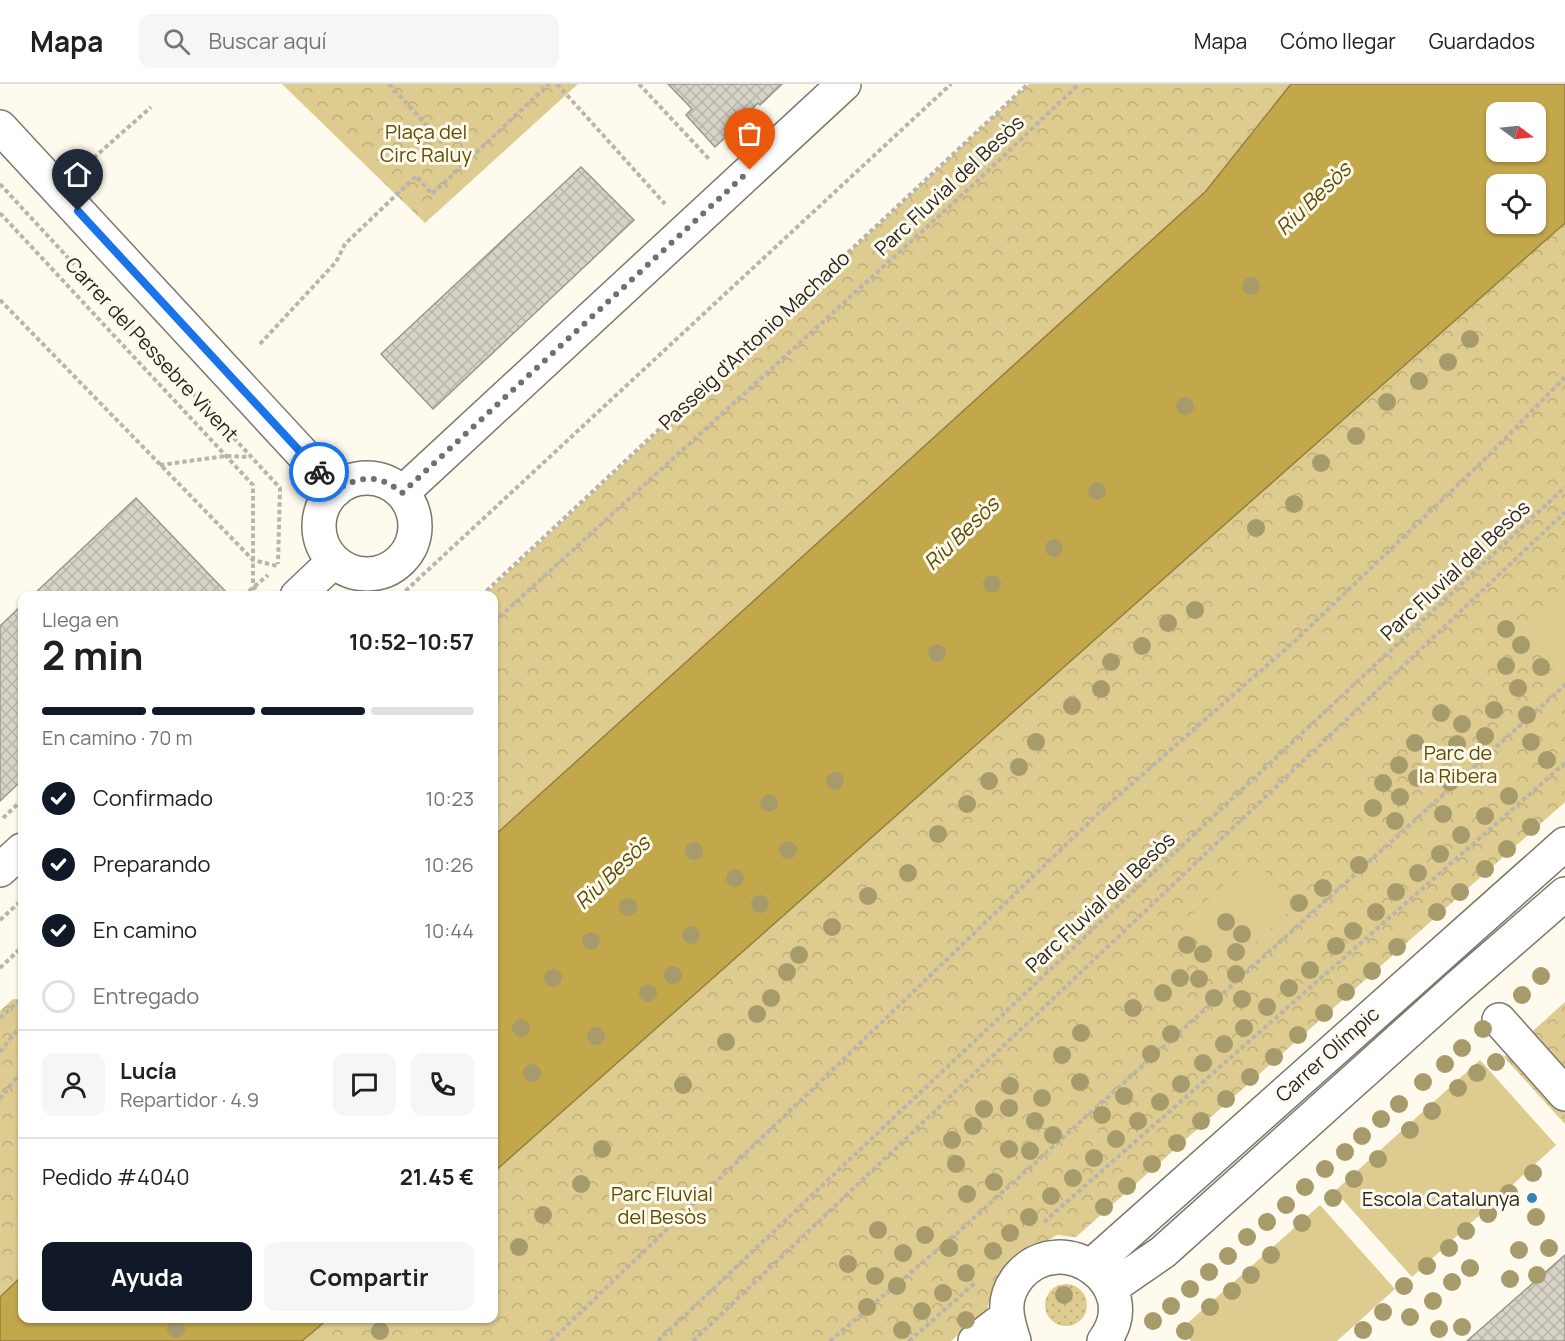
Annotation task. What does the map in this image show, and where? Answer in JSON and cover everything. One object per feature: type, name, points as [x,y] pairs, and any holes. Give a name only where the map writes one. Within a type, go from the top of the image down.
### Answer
[{"type":"street","points":[[402,493],[844,84]]},
{"type":"street","name":"Carrer del Pessebre Vivent","points":[[0,127],[336,490]]},
{"type":"street","points":[[365,478],[392,485],[402,493],[412,509],[415,527],[406,554],[396,564],[383,572],[370,574],[350,572],[334,561],[325,551],[319,522],[324,505],[336,490],[354,480],[365,478]]},
{"type":"street","points":[[302,591],[334,561]]},
{"type":"street","name":"Carrer Olímpic","points":[[1101,1277],[1565,844]]},
{"type":"street","points":[[0,870],[18,854]]},
{"type":"street","name":"Carrer Olímpic","points":[[1101,1277],[1163,1252],[1565,894]]},
{"type":"street","points":[[1499,1020],[1565,1094]]},
{"type":"street","points":[[975,1341],[1010,1329],[1007,1300],[1013,1283],[1025,1269],[1040,1260],[1057,1257],[1076,1259],[1101,1277],[1116,1304],[1110,1338]]},
{"type":"path","points":[[389,84],[463,165]]},
{"type":"path","points":[[260,344],[336,262],[345,244],[416,176],[432,194],[549,84]]},
{"type":"path","points":[[557,84],[668,207]]},
{"type":"path","points":[[639,84],[714,165]]},
{"type":"path","points":[[405,591],[951,84]]},
{"type":"path","name":"Passeig d'Antonio Machado","points":[[486,591],[1028,84]]},
{"type":"path","name":"Parc Fluvial del Besòs","points":[[498,618],[975,183],[1079,84]]},
{"type":"path","points":[[88,163],[151,106]]},
{"type":"path","name":"Carrer del Pessebre Vivent","points":[[0,184],[280,488],[278,567],[253,586]]},
{"type":"path","points":[[0,213],[253,485],[253,586],[257,591]]},
{"type":"path","points":[[0,300],[253,560]]},
{"type":"path","points":[[551,1341],[1103,809],[1304,632],[1488,456],[1565,377]]},
{"type":"path","points":[[160,465],[226,456],[251,457]]},
{"type":"path","name":"Parc Fluvial del Besòs","points":[[658,1341],[1101,921],[1565,487]]},
{"type":"path","name":"Parc Fluvial del Besòs","points":[[693,1341],[1565,512]]},
{"type":"path","points":[[248,591],[253,586]]},
{"type":"path","points":[[830,1341],[955,1235],[1565,685]]},
{"type":"path","points":[[1043,1223],[1565,763]]},
{"type":"path","points":[[0,821],[18,804]]},
{"type":"path","points":[[0,920],[18,904]]},
{"type":"path","points":[[0,968],[18,951]]},
{"type":"path","points":[[0,1018],[18,1002]]},
{"type":"path","points":[[0,1052],[18,1029]]},
{"type":"path","points":[[0,1099],[18,1075]]},
{"type":"path","points":[[909,1341],[981,1278]]},
{"type":"green space","name":"Plaça del Circ Raluy","points":[[282,84],[578,84],[425,223]]},
{"type":"green space","points":[[1029,84],[1291,84],[1206,191],[498,832],[498,591],[488,591]]},
{"type":"green space","name":"Parc Fluvial del Besòs","points":[[1565,223],[1565,802],[1076,1237],[1057,1235],[1026,1253],[997,1284],[986,1311],[951,1341],[302,1341],[323,1323],[498,1323],[498,1168]]},
{"type":"green space","points":[[1565,591],[1565,675],[1561,678],[1520,633]]},
{"type":"green space","points":[[1253,858],[1295,906],[1232,965],[1188,918]]},
{"type":"green space","points":[[13,999],[18,1000],[18,1280],[0,1297],[0,1011]]},
{"type":"green space","points":[[1565,1002],[1565,1124],[1504,1057]]},
{"type":"green space","points":[[1480,1060],[1556,1145],[1412,1277],[1335,1191]]},
{"type":"green space","points":[[1320,1205],[1395,1289],[1337,1341],[1191,1341],[1181,1329]]},
{"type":"green space","points":[[1066,1284],[1074,1285],[1081,1290],[1086,1297],[1086,1313],[1081,1320],[1074,1325],[1066,1326],[1058,1325],[1051,1320],[1046,1313],[1045,1305],[1046,1297],[1051,1290],[1058,1285]]},
{"type":"water","name":"Riu Besòs","points":[[1291,84],[1565,84],[1565,223],[498,1168],[498,832],[1206,191]]},
{"type":"water","points":[[18,1280],[18,1323],[323,1323],[302,1341],[0,1341],[0,1297]]},
{"type":"building","points":[[668,84],[782,84],[760,105],[758,103],[749,112],[750,114],[715,147],[686,115],[692,109]]},
{"type":"building","points":[[581,167],[634,220],[433,409],[381,354]]},
{"type":"building","points":[[136,498],[225,591],[37,591]]},
{"type":"building","points":[[18,609],[18,784],[0,801],[0,626]]},
{"type":"building","points":[[1565,1255],[1565,1341],[1467,1341]]},
{"type":"way so far","points":[[319,472],[336,490],[354,480],[365,478],[392,485],[402,493],[750,170]]},
{"type":"place","name":"Escola Catalunya","points":[[1532,1198]]},
{"type":"route","points":[[78,211],[319,472]]},
{"type":"park label","name":"Parc de la Ribera","points":[[1458,764]]}]
